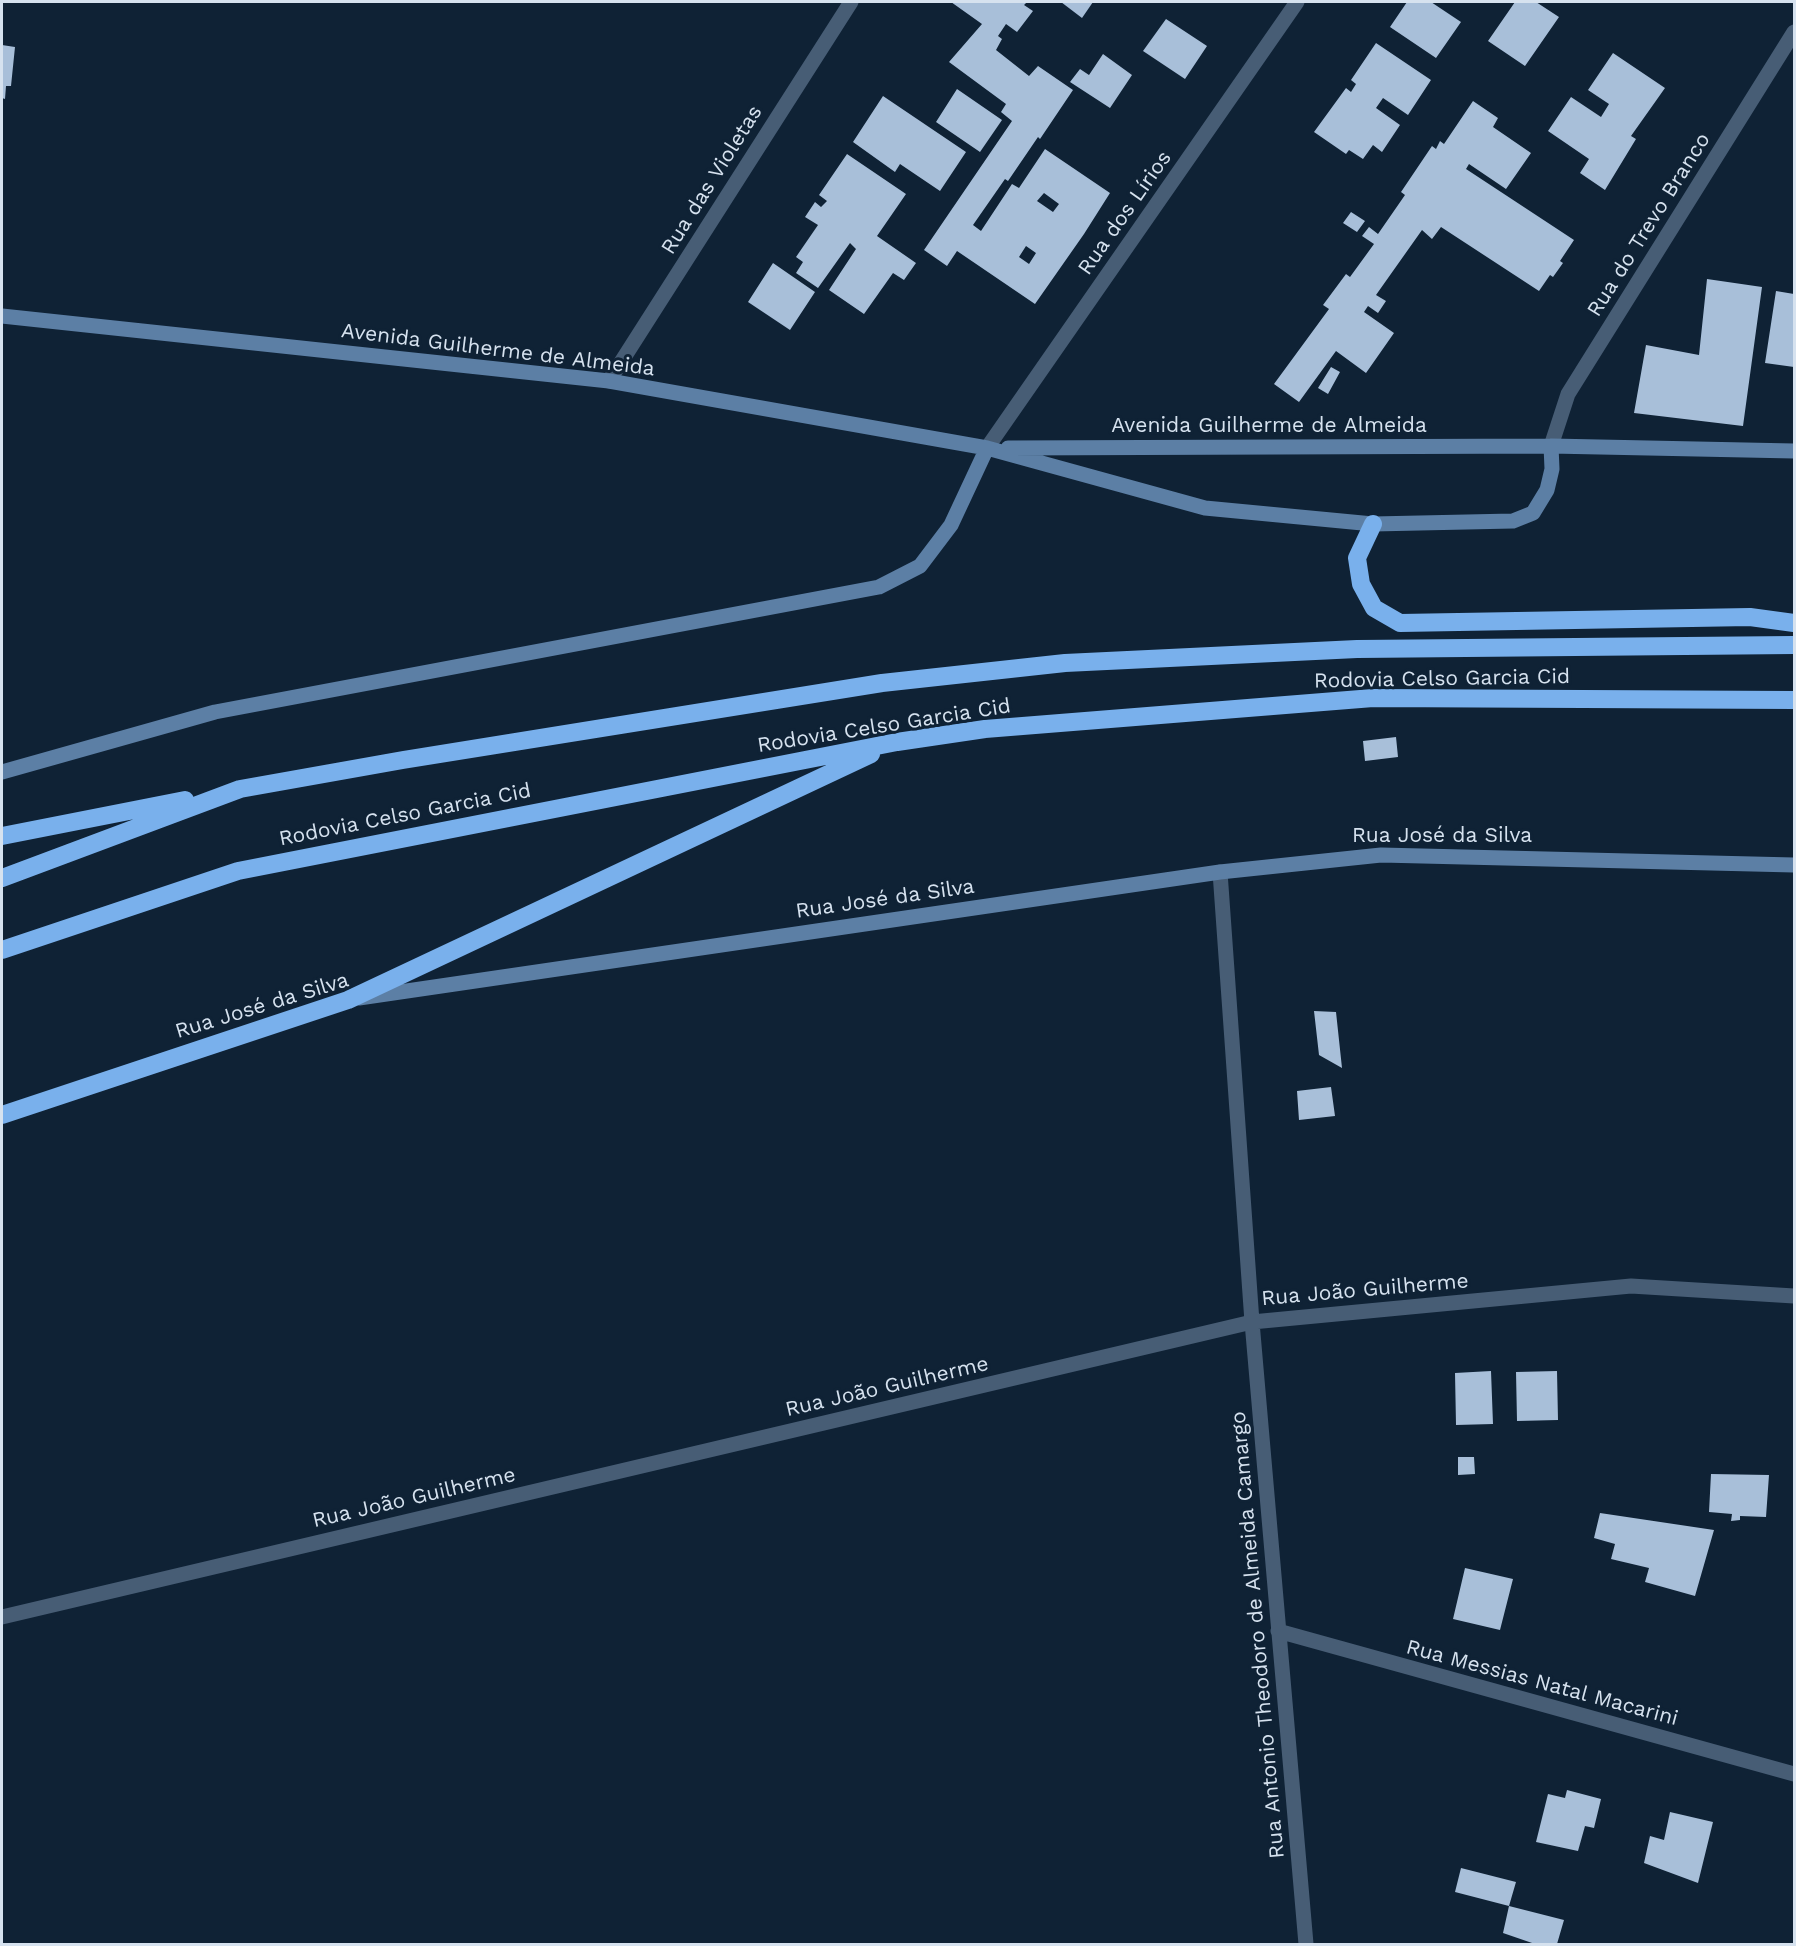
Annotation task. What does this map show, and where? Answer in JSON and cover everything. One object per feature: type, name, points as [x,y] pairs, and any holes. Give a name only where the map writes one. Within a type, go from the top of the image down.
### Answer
[{"type":"highway","points":[[1372,524],[1357,558],[1361,584],[1374,608],[1400,623],[1750,617],[1794,623]]},
{"type":"highway","name":"Rodovia Celso Garcia Cid","points":[[2,878],[240,789],[415,758],[882,683],[1065,663],[1357,649],[1794,645]]},
{"type":"highway","name":"Rodovia Celso Garcia Cid","points":[[2,950],[238,871],[897,742],[985,729],[1373,698],[1794,700]]},
{"type":"highway","points":[[348,1000],[897,742]]},
{"type":"highway","points":[[2,837],[240,789]]},
{"type":"highway","name":"Rua José da Silva","points":[[2,1115],[348,1000]]},
{"type":"street","name":"Rua das Violetas","points":[[609,381],[851,2]]},
{"type":"street","name":"Rua dos Lírios","points":[[987,448],[1297,2]]},
{"type":"street","name":"Rua do Trevo Branco","points":[[1551,446],[1568,394],[1794,32]]},
{"type":"street","name":"Avenida Guilherme de Almeida","points":[[2,316],[609,381],[987,448],[1205,508],[1372,524],[1513,521],[1533,513],[1547,490],[1552,469],[1551,446]]},
{"type":"street","name":"Avenida Guilherme de Almeida","points":[[987,448],[1551,446],[1794,451]]},
{"type":"street","points":[[2,772],[215,712],[879,587],[920,566],[951,525],[987,448]]},
{"type":"street","name":"Rua José da Silva","points":[[348,1000],[1220,872],[1381,855],[1794,865]]},
{"type":"street","name":"Rua Antonio Theodoro de Almeida Camargo","points":[[1220,872],[1252,1322],[1306,1944]]},
{"type":"street","name":"Rua João Guilherme","points":[[2,1617],[1252,1322],[1631,1286],[1794,1296]]},
{"type":"street","name":"Rua Messias Natal Macarini","points":[[1278,1631],[1794,1774]]},
{"type":"building","points":[[951,2],[1027,2],[1024,5],[1033,11],[1017,32],[1006,24],[998,36],[1002,39],[996,50],[1029,76],[1038,66],[1073,90],[1040,139],[1038,137],[1008,181],[1005,179],[973,225],[981,231],[1012,184],[1019,188],[1045,149],[1110,193],[1035,304],[957,251],[947,266],[924,250],[1012,121],[1001,112],[1006,104],[949,62],[982,24]],"holes":[[[1044,193],[1059,204],[1053,212],[1037,201]],[[1026,246],[1036,253],[1029,264],[1019,257]]]},
{"type":"building","points":[[1061,2],[1093,2],[1082,18]]},
{"type":"building","points":[[1407,2],[1431,2],[1461,22],[1436,58],[1390,27]]},
{"type":"building","points":[[1515,2],[1536,2],[1559,17],[1525,66],[1488,41]]},
{"type":"building","points":[[1166,19],[1207,46],[1185,79],[1143,51]]},
{"type":"building","points":[[1376,43],[1431,80],[1408,115],[1383,98],[1376,108],[1400,125],[1382,152],[1373,145],[1363,159],[1349,150],[1346,154],[1314,132],[1346,88],[1351,92],[1356,84],[1351,80]]},
{"type":"building","points":[[2,45],[15,47],[11,86],[6,86],[5,99],[2,98]]},
{"type":"building","points":[[1613,53],[1665,88],[1631,136],[1636,139],[1605,190],[1580,173],[1589,159],[1548,131],[1571,97],[1601,117],[1609,104],[1588,90]]},
{"type":"building","points":[[1103,54],[1132,75],[1110,108],[1070,82],[1080,69],[1089,75]]},
{"type":"building","points":[[957,89],[1002,120],[980,152],[936,122]]},
{"type":"building","points":[[883,96],[966,152],[940,191],[900,164],[895,172],[853,142]]},
{"type":"building","points":[[1473,101],[1498,118],[1493,127],[1531,153],[1506,189],[1469,164],[1466,169],[1574,240],[1560,261],[1563,263],[1553,277],[1550,275],[1539,291],[1441,227],[1432,239],[1422,230],[1376,295],[1386,301],[1378,313],[1368,306],[1364,312],[1394,333],[1366,373],[1336,351],[1299,402],[1274,384],[1329,309],[1323,305],[1346,274],[1350,277],[1374,244],[1362,236],[1369,227],[1378,234],[1405,195],[1401,192],[1432,146],[1436,149],[1440,141],[1444,144]]},
{"type":"building","points":[[847,154],[906,194],[877,236],[916,263],[904,280],[893,273],[864,314],[829,290],[856,249],[850,243],[818,288],[796,273],[803,262],[796,257],[818,225],[805,217],[815,202],[821,207],[827,201],[819,195]]},
{"type":"building","points":[[1351,212],[1365,221],[1357,232],[1343,223]]},
{"type":"building","points":[[773,263],[815,292],[790,330],[748,302]]},
{"type":"building","points":[[1707,279],[1762,287],[1743,426],[1634,413],[1646,345],[1699,355]]},
{"type":"building","points":[[1776,291],[1794,294],[1794,367],[1765,363]]},
{"type":"building","points":[[1331,367],[1340,372],[1328,394],[1318,388]]},
{"type":"building","points":[[1396,737],[1398,757],[1365,761],[1363,741]]},
{"type":"building","points":[[1314,1011],[1336,1012],[1342,1068],[1319,1055]]},
{"type":"building","points":[[1331,1087],[1335,1116],[1299,1120],[1297,1091]]},
{"type":"building","points":[[1491,1371],[1493,1424],[1456,1425],[1455,1373]]},
{"type":"building","points":[[1557,1371],[1558,1420],[1517,1421],[1516,1372]]},
{"type":"building","points":[[1458,1457],[1474,1457],[1475,1474],[1458,1475]]},
{"type":"building","points":[[1711,1474],[1769,1475],[1766,1517],[1740,1516],[1740,1520],[1731,1521],[1732,1514],[1709,1512]]},
{"type":"building","points":[[1600,1513],[1714,1530],[1695,1596],[1645,1582],[1649,1568],[1611,1559],[1615,1544],[1594,1538]]},
{"type":"building","points":[[1465,1568],[1513,1579],[1500,1630],[1453,1619]]},
{"type":"building","points":[[1567,1790],[1601,1799],[1594,1828],[1585,1826],[1578,1851],[1536,1842],[1548,1794],[1565,1798]]},
{"type":"building","points":[[1670,1812],[1713,1822],[1698,1883],[1644,1863],[1650,1836],[1664,1840]]},
{"type":"building","points":[[1461,1868],[1516,1882],[1509,1906],[1455,1892]]},
{"type":"building","points":[[1509,1906],[1564,1920],[1557,1944],[1535,1944],[1503,1933]]}]
